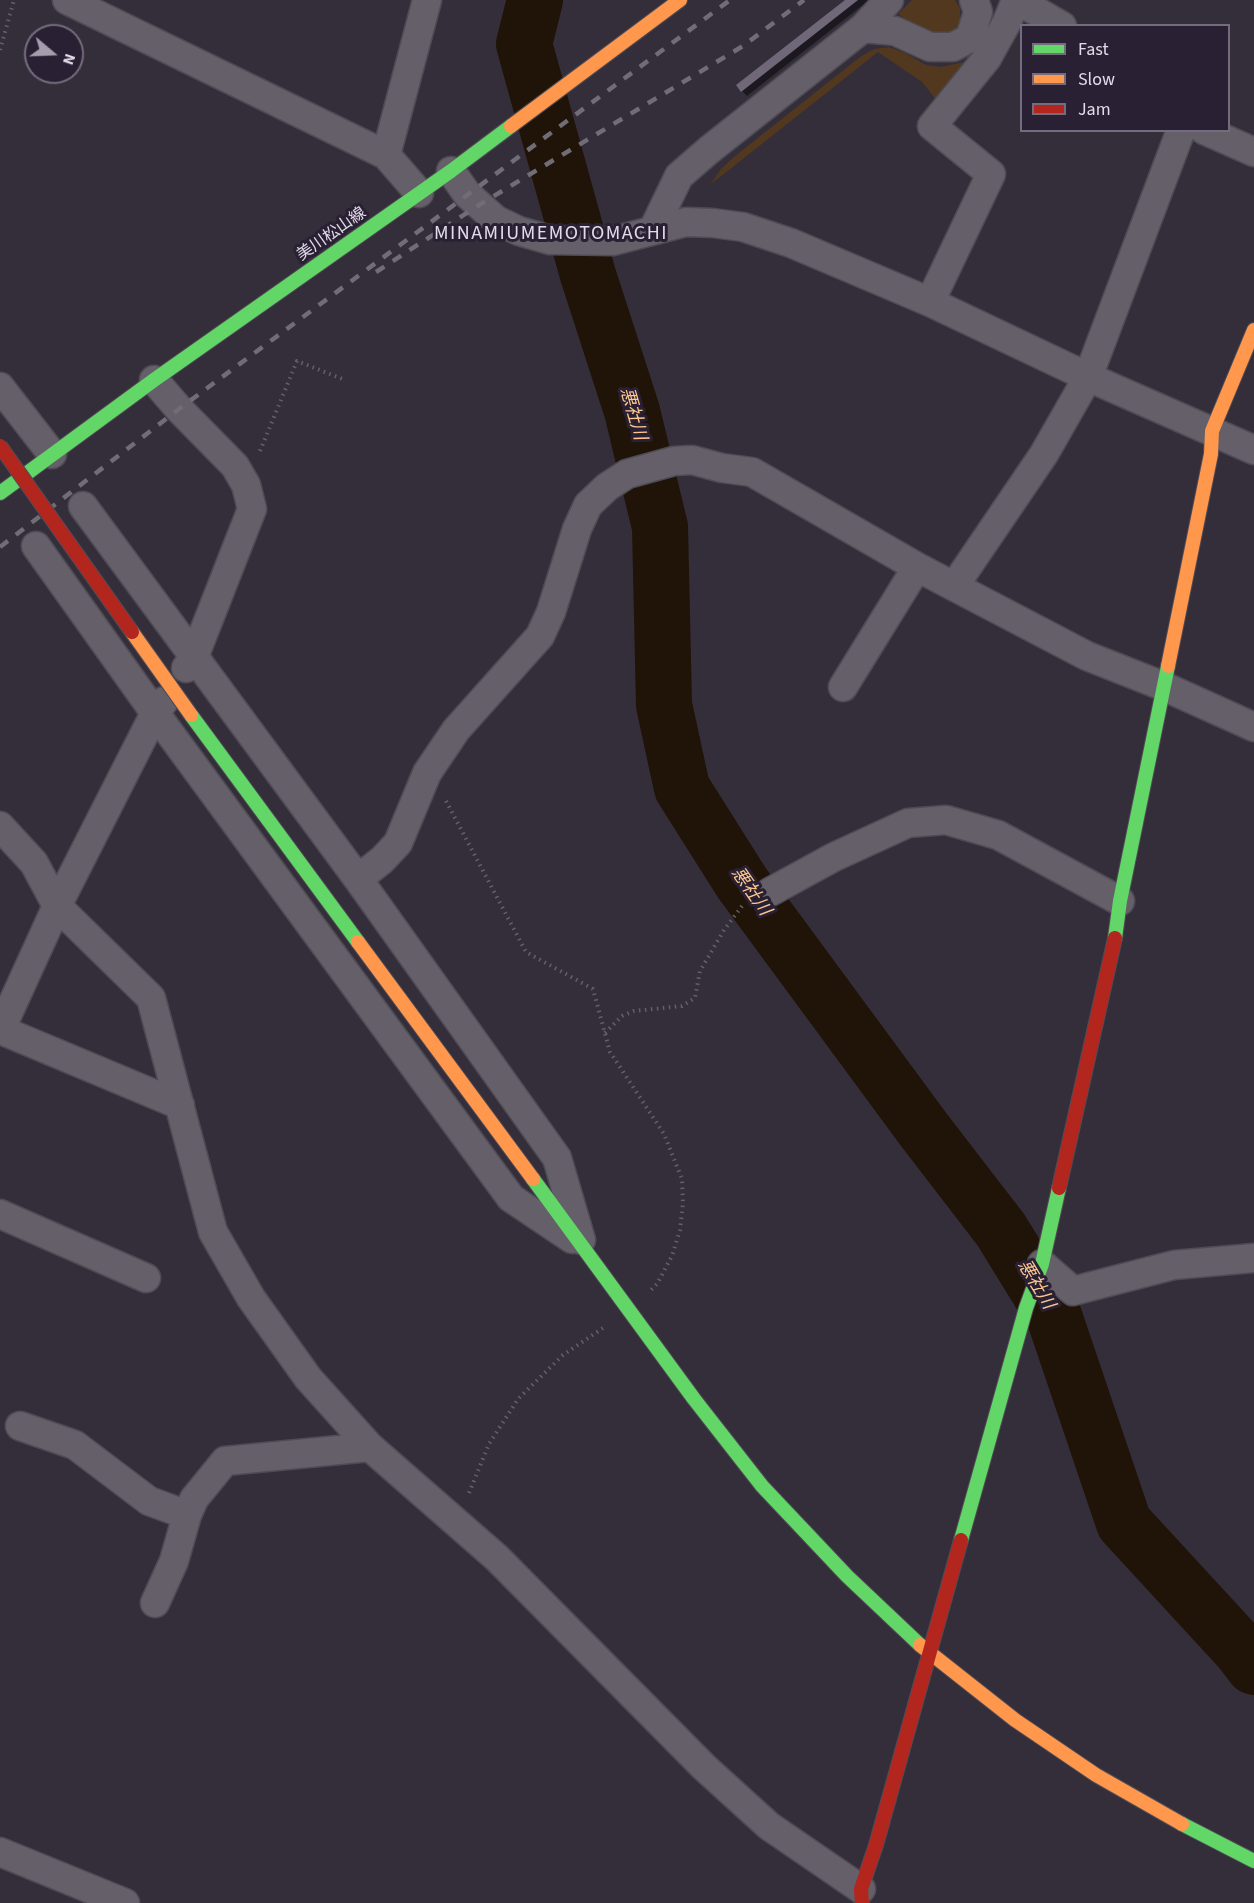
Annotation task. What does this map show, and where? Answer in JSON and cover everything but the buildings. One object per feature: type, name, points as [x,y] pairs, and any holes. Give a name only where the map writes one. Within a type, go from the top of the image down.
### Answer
[{"type":"street","points":[[67,0],[386,155],[419,193]]},
{"type":"street","points":[[386,155],[426,0]]},
{"type":"street","name":"美川松山線","points":[[0,493],[154,380],[451,171],[680,0]]},
{"type":"street","points":[[653,230],[679,176],[863,28],[889,0]]},
{"type":"street","points":[[863,28],[895,31],[930,47],[953,47],[970,38],[978,12],[974,0]]},
{"type":"street","points":[[930,302],[991,174],[932,126],[987,58],[1016,0],[1058,24]]},
{"type":"street","points":[[955,585],[1044,454],[1088,377],[1180,132]]},
{"type":"street","points":[[1209,132],[1254,152]]},
{"type":"street","points":[[451,171],[467,194],[496,220],[519,231],[550,240],[613,241],[686,222],[743,227],[791,243],[930,302],[1088,377],[1254,450]]},
{"type":"street","points":[[0,826],[34,863],[57,906],[151,998],[213,1232],[251,1298],[308,1378],[370,1447],[497,1558],[704,1767],[769,1826],[861,1896],[1026,1308],[1040,1270],[1115,938],[1120,901],[1211,454],[1212,431],[1254,330]]},
{"type":"street","points":[[154,380],[235,466],[246,485],[252,509],[194,657],[155,713],[57,906],[0,1030],[180,1105]]},
{"type":"street","points":[[0,387],[52,454]]},
{"type":"street","points":[[0,446],[191,715],[694,1399],[762,1486],[847,1576],[929,1653],[1015,1720],[1095,1775],[1176,1821],[1254,1861]]},
{"type":"street","points":[[358,879],[382,860],[398,843],[427,773],[456,730],[540,636],[551,612],[577,529],[588,505],[607,487],[627,474],[674,461],[692,460],[722,468],[752,472],[917,567],[1088,656],[1163,686],[1254,727]]},
{"type":"street","points":[[83,506],[358,879],[557,1158],[584,1247]]},
{"type":"street","points":[[36,546],[155,713],[511,1198],[584,1247]]},
{"type":"street","points":[[843,687],[917,567]]},
{"type":"street","points":[[84,613],[85,588],[102,570],[134,576]]},
{"type":"street","points":[[771,892],[834,857],[908,823],[946,820],[998,835],[1120,901]]},
{"type":"street","points":[[0,1214],[146,1278]]},
{"type":"street","points":[[1040,1270],[1073,1291],[1174,1265],[1254,1258]]},
{"type":"street","points":[[20,1426],[75,1445],[149,1501],[187,1515]]},
{"type":"street","points":[[155,1603],[174,1562],[187,1515],[194,1499],[225,1461],[370,1447]]},
{"type":"street","points":[[0,1852],[126,1903]]},
{"type":"path","points":[[0,50],[14,0]]},
{"type":"path","points":[[246,485],[297,361],[345,380]]},
{"type":"path","points":[[427,773],[449,804],[526,952],[593,990],[610,1052],[664,1134],[682,1179],[683,1203],[680,1230],[672,1256],[657,1284],[629,1310],[563,1355],[518,1399],[489,1444],[456,1521]]},
{"type":"path","points":[[605,1033],[622,1016],[634,1011],[682,1005],[695,998],[700,971],[724,930],[742,906]]},
{"type":"shaded area","points":[[912,0],[955,0],[960,8],[960,23],[955,31],[942,36],[923,31],[898,14]]},
{"type":"shaded area","points":[[889,47],[926,65],[941,67],[964,62],[971,56],[937,101],[922,82],[878,52],[710,185],[721,169],[735,156],[860,57],[874,49]]},
{"type":"waterway","name":"悪社川","points":[[535,0],[524,44],[588,275],[632,411],[660,527],[664,705],[682,788],[742,883],[924,1130],[1001,1230],[1054,1316],[1124,1523],[1254,1667]]},
{"type":"railway","points":[[0,547],[179,409],[730,0]]},
{"type":"railway","points":[[376,272],[479,205],[743,46],[804,0]]},
{"type":"traffic: fast","points":[[0,493],[154,380],[451,171],[511,126]]},
{"type":"traffic: fast","points":[[1115,938],[1120,901],[1168,666]]},
{"type":"traffic: fast","points":[[191,715],[358,942]]},
{"type":"traffic: fast","points":[[533,1179],[694,1399],[762,1486],[847,1576],[920,1645]]},
{"type":"traffic: fast","points":[[961,1540],[1026,1308],[1042,1264],[1059,1188]]},
{"type":"traffic: fast","points":[[1182,1824],[1254,1861]]},
{"type":"traffic: slow","points":[[511,126],[680,0]]},
{"type":"traffic: slow","points":[[1168,666],[1211,454],[1212,431],[1254,330]]},
{"type":"traffic: slow","points":[[132,632],[191,715]]},
{"type":"traffic: slow","points":[[358,942],[533,1179]]},
{"type":"traffic: slow","points":[[920,1645],[1015,1720],[1096,1775],[1182,1824]]},
{"type":"traffic: jam","points":[[0,446],[132,632]]},
{"type":"traffic: jam","points":[[1059,1188],[1115,938]]},
{"type":"traffic: jam","points":[[862,1903],[861,1889],[876,1845],[961,1540]]},
{"type":"district","name":"MINAMIUMEMOTOMACHI","points":[[551,235]]}]
